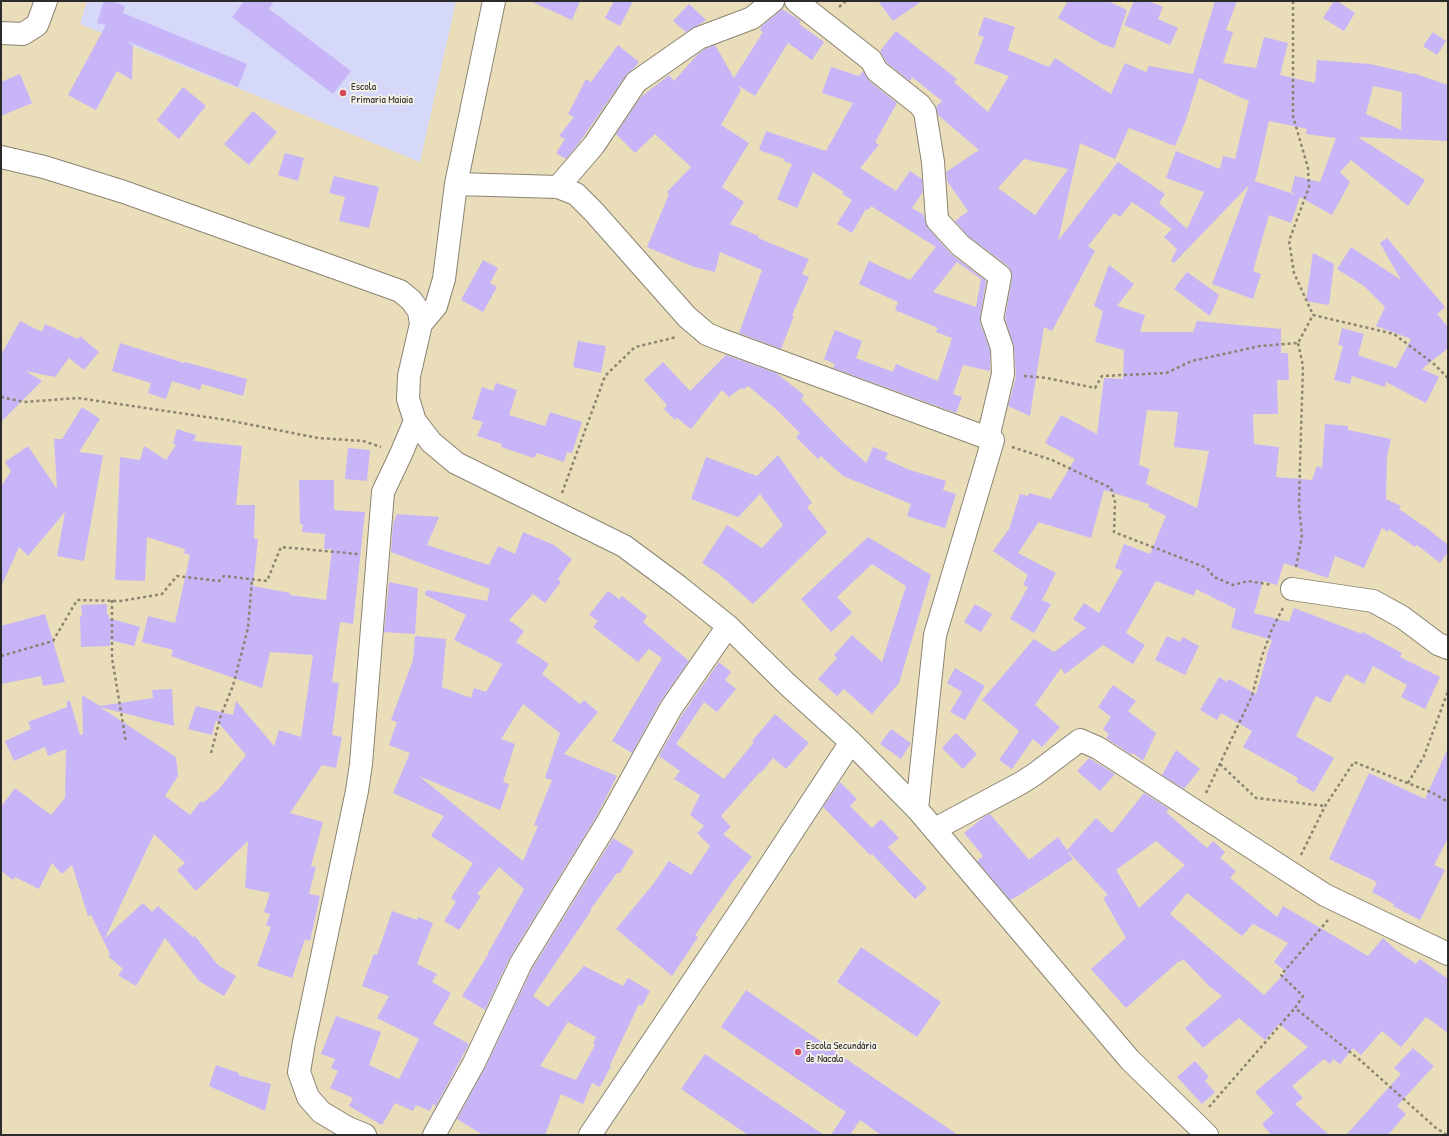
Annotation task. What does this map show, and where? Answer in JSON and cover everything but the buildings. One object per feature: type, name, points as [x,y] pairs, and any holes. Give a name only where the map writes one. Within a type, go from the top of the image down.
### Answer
[{"type":"street","points":[[1,33],[24,34],[37,25],[46,1]]},
{"type":"street","points":[[494,1],[456,184],[444,279],[436,306],[422,324],[409,376],[408,398],[414,421],[431,442],[456,463],[624,546],[678,586],[728,626],[787,684],[851,742],[917,809],[1130,1060],[1200,1129]]},
{"type":"street","points":[[558,187],[594,145],[636,82],[699,38],[752,18],[774,1]]},
{"type":"street","points":[[796,1],[871,60],[877,71],[920,105],[925,112],[933,162],[936,220],[960,245],[1000,276],[992,319],[1002,348],[1004,374],[990,439],[935,635],[917,809]]},
{"type":"street","points":[[1,157],[44,167],[124,192],[400,291],[411,300],[419,311],[422,324]]},
{"type":"street","points":[[456,184],[558,187],[576,194],[594,212],[687,317],[707,334],[990,439]]},
{"type":"street","points":[[365,1135],[348,1128],[321,1112],[308,1097],[299,1072],[360,771],[383,492],[401,454],[414,421]]},
{"type":"street","points":[[1292,589],[1373,601],[1402,617],[1438,644],[1448,648]]},
{"type":"street","points":[[434,1135],[474,1063],[521,963],[607,823],[670,708],[728,626]]},
{"type":"street","points":[[935,829],[1021,783],[1080,740],[1098,748],[1325,894],[1448,954]]},
{"type":"street","points":[[590,1135],[741,910],[851,742]]},
{"type":"path","points":[[1004,374],[1047,378],[1095,388],[1102,376],[1166,373],[1192,361],[1260,346],[1298,343],[1312,315],[1294,273],[1289,241],[1309,187],[1308,168],[1293,116],[1293,1]]},
{"type":"path","points":[[1312,315],[1394,334],[1434,364],[1448,378]]},
{"type":"path","points":[[555,512],[605,376],[635,347],[681,336],[707,334]]},
{"type":"path","points":[[1,397],[24,402],[78,398],[143,407],[227,420],[318,438],[363,441],[401,454]]},
{"type":"path","points":[[990,439],[1052,460],[1111,488],[1116,502],[1114,532],[1207,568],[1214,577],[1233,585],[1248,581],[1292,589]]},
{"type":"path","points":[[1,656],[53,641],[77,600],[121,600],[162,594],[177,576],[219,581],[224,576],[266,581],[281,546],[378,556]]},
{"type":"path","points":[[211,753],[221,715],[233,686],[248,628],[252,579]]},
{"type":"path","points":[[112,600],[112,658],[126,742]]},
{"type":"path","points":[[1408,783],[1424,756],[1448,691]]},
{"type":"path","points":[[1291,873],[1325,806],[1354,762],[1433,793],[1448,802]]},
{"type":"path","points":[[1220,764],[1256,798],[1325,806]]},
{"type":"path","points":[[1200,1129],[1303,996],[1281,976],[1333,914],[1339,902]]},
{"type":"path","points":[[1295,1008],[1360,1060],[1436,1128],[1448,1135]]},
{"type":"shaded area","name":"Escola Primaria Maiaia","points":[[87,1],[456,1],[420,162],[80,24]]},
{"type":"place","name":"Escola Primaria Maiaia","points":[[343,93]]},
{"type":"place","name":"Escola Secundária de Nacala","points":[[798,1052]]}]
